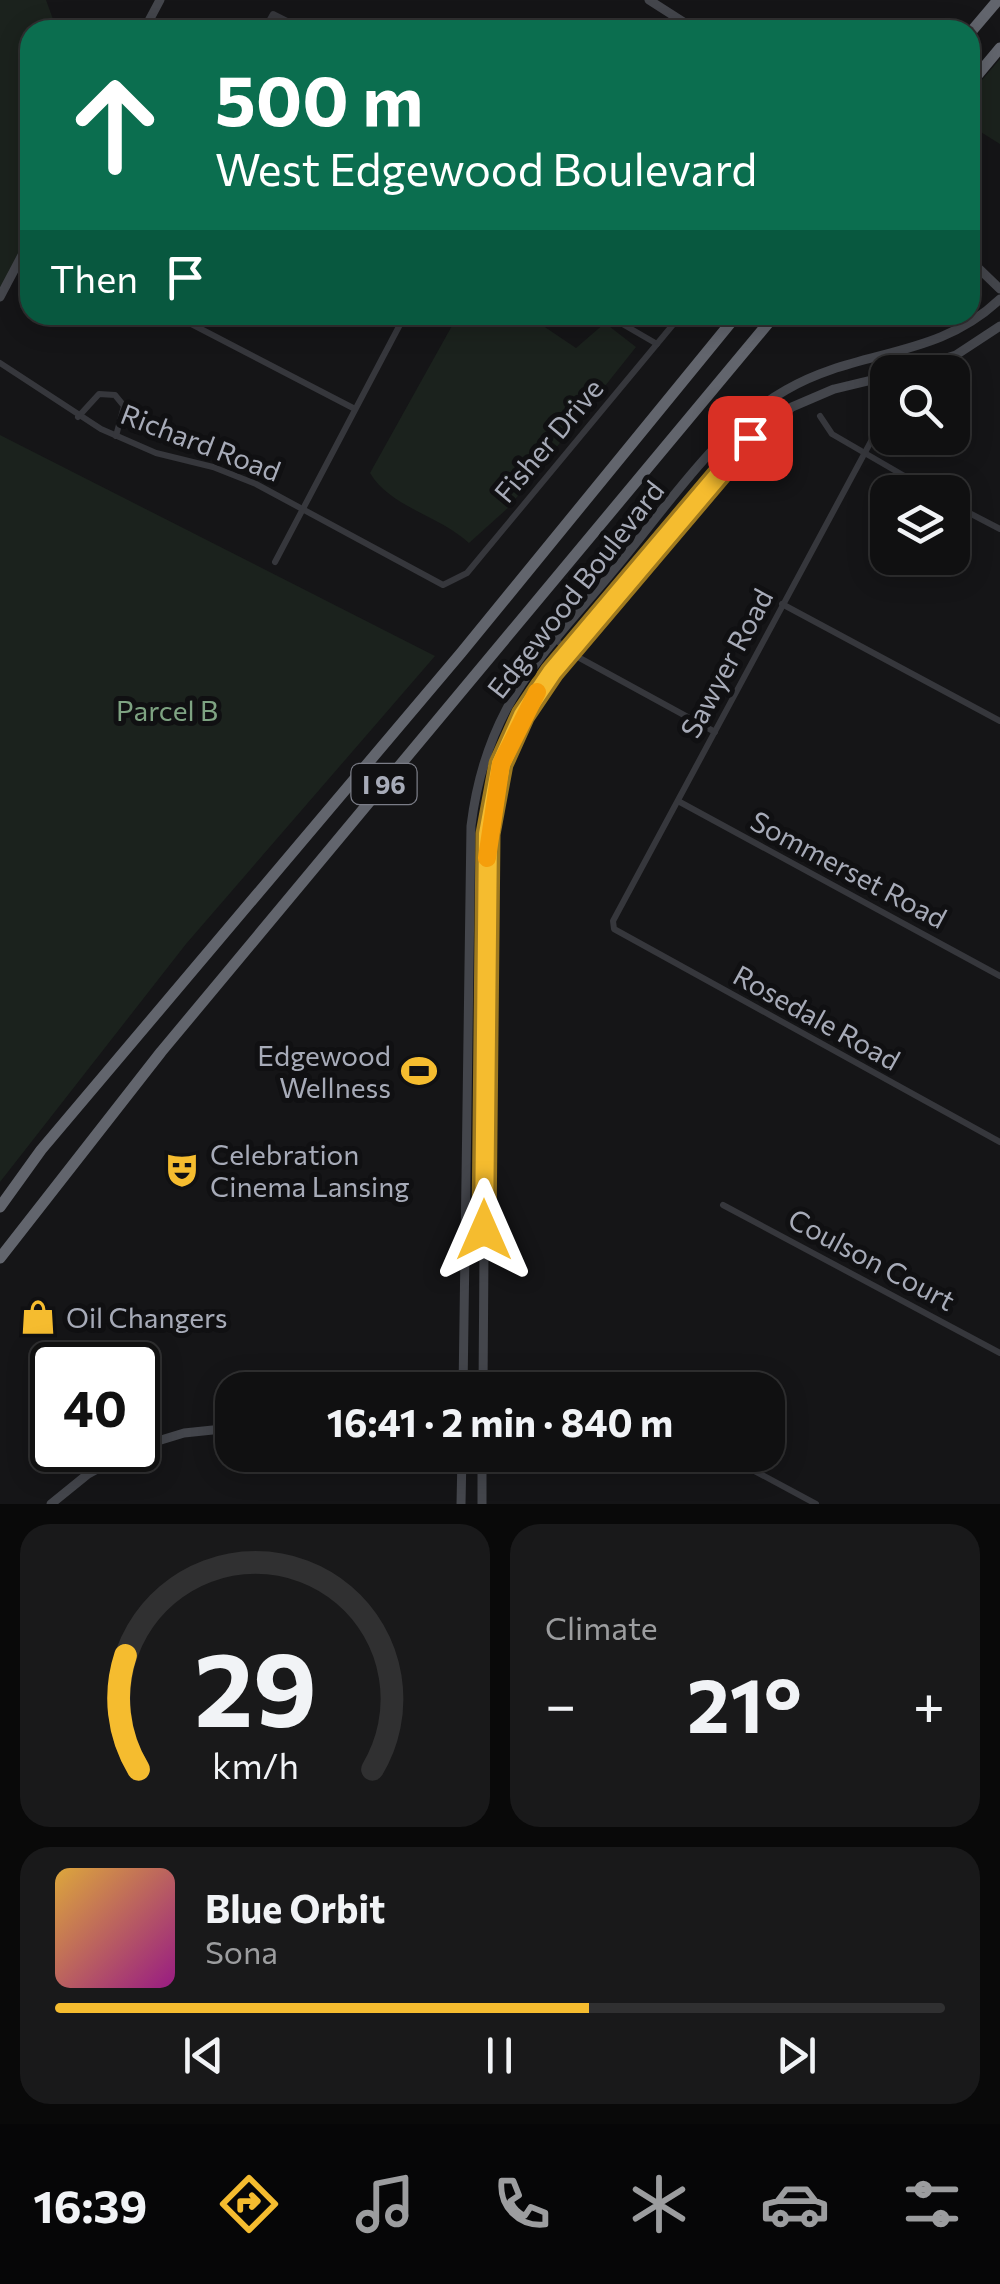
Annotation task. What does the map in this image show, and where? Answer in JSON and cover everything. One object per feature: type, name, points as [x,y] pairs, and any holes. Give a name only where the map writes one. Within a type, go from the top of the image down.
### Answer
[{"type":"highway","points":[[980,21],[998,0]]},
{"type":"highway","points":[[980,72],[1000,48]]},
{"type":"highway","name":"I 96","points":[[0,1207],[41,1150],[460,654],[729,325]]},
{"type":"highway","name":"I 96","points":[[0,1258],[160,1052],[767,325]]},
{"type":"street","points":[[650,0],[681,20]]},
{"type":"street","points":[[0,296],[20,259]]},
{"type":"street","points":[[980,270],[1000,289]]},
{"type":"street","name":"Edgewood Boulevard","points":[[980,315],[1000,298]]},
{"type":"street","points":[[193,325],[355,409]]},
{"type":"street","points":[[275,562],[399,325]]},
{"type":"street","points":[[624,325],[657,344]]},
{"type":"street","name":"Fisher Drive","points":[[443,585],[466,573],[672,325]]},
{"type":"street","name":"Edgewood Boulevard","points":[[462,1372],[469,885],[473,812],[497,729],[518,689],[556,640],[714,451],[759,408],[830,369],[931,344],[968,325]]},
{"type":"street","points":[[956,355],[1000,326]]},
{"type":"street","points":[[912,355],[931,344]]},
{"type":"street","name":"Richard Road","points":[[0,363],[45,389],[78,417],[116,436],[224,471],[304,507],[443,585]]},
{"type":"street","points":[[481,1372],[486,880],[493,794],[523,715],[569,651],[750,438],[815,396],[870,380]]},
{"type":"street","points":[[78,417],[98,394],[115,395],[124,406],[116,436]]},
{"type":"street","points":[[820,416],[823,427],[902,475]]},
{"type":"street","name":"Sawyer Road","points":[[614,929],[613,921],[870,441]]},
{"type":"street","points":[[970,513],[1000,529]]},
{"type":"street","points":[[782,604],[1000,720]]},
{"type":"street","points":[[556,640],[569,651],[715,732]]},
{"type":"street","name":"Sommerset Road","points":[[678,801],[1000,976]]},
{"type":"street","points":[[473,812],[483,824],[480,868],[486,880]]},
{"type":"street","points":[[469,885],[475,892],[474,938],[486,945]]},
{"type":"street","name":"Rosedale Road","points":[[614,929],[1000,1142]]},
{"type":"street","points":[[468,994],[480,1005],[479,1053],[485,1063]]},
{"type":"street","points":[[467,1205],[477,1212],[478,1248],[484,1259]]},
{"type":"street","name":"Coulson Court","points":[[723,1205],[1000,1353]]},
{"type":"street","points":[[464,1251],[470,1301],[476,1305],[484,1300]]},
{"type":"street","points":[[463,1331],[474,1329],[478,1336],[479,1372]]},
{"type":"street","points":[[160,1440],[215,1430]]},
{"type":"street","points":[[51,1504],[92,1472]]},
{"type":"street","points":[[461,1472],[464,1504]]},
{"type":"street","points":[[482,1472],[482,1504]]},
{"type":"street","points":[[757,1472],[816,1504]]},
{"type":"green space","points":[[0,0],[46,0],[53,20],[20,20],[20,259],[0,296]]},
{"type":"green space","points":[[1000,59],[1000,144],[980,132],[980,82]]},
{"type":"green space","points":[[452,325],[542,325],[576,348],[608,325],[636,347],[509,507],[469,543],[402,503],[370,473]]},
{"type":"green space","name":"Parcel B","points":[[0,435],[435,656],[186,944],[0,1182]]},
{"type":"slow traffic","points":[[487,858],[493,794],[501,764],[537,692]]},
{"type":"place","name":"Edgewood Wellness","points":[[419,1071]]},
{"type":"place","name":"Celebration Cinema Lansing","points":[[182,1170]]},
{"type":"place","name":"Oil Changers","points":[[38,1317]]},
{"type":"route","points":[[484,1230],[488,834],[501,764],[523,715],[552,672],[750,438]]}]
